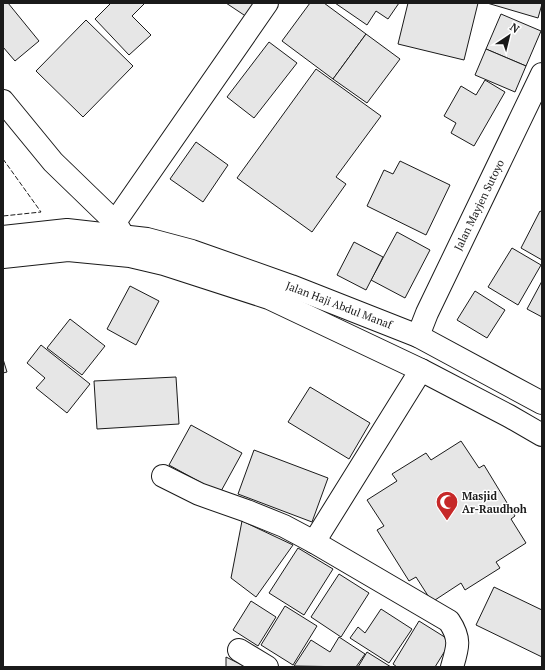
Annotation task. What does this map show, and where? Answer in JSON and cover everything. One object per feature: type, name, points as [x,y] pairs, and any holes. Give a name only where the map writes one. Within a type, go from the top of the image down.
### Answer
[{"type":"street","points":[[3,257],[68,250],[123,238],[266,3]]},
{"type":"street","name":"Jalan Mayjen Sutoyo","points":[[418,336],[427,313],[542,74]]},
{"type":"street","points":[[3,102],[53,162],[123,238]]},
{"type":"street","points":[[3,237],[67,230],[123,238]]},
{"type":"street","name":"Jalan Haji Abdul Manaf","points":[[123,238],[147,239],[192,251],[291,286],[418,336],[542,403]]},
{"type":"street","name":"Jalan Haji Abdul Manaf","points":[[123,238],[164,264],[269,298],[421,370],[542,435]]},
{"type":"street","points":[[314,542],[421,370]]},
{"type":"street","points":[[164,476],[199,494],[284,526],[449,620],[457,636],[457,650],[452,667]]},
{"type":"street","points":[[239,650],[267,667]]},
{"type":"building","points":[[3,3],[8,3],[39,41],[15,61],[3,47]]},
{"type":"building","points":[[111,3],[144,4],[132,16],[151,35],[129,55],[95,19]]},
{"type":"building","points":[[226,3],[257,3],[247,17]]},
{"type":"building","points":[[310,3],[324,3],[366,34],[333,79],[282,41]]},
{"type":"building","points":[[335,3],[399,3],[388,19],[376,11],[367,25]]},
{"type":"building","points":[[408,3],[478,3],[464,60],[398,44]]},
{"type":"building","points":[[487,3],[542,3],[542,4],[538,18]]},
{"type":"building","points":[[501,14],[541,31],[526,66],[486,49]]},
{"type":"building","points":[[86,20],[133,66],[83,117],[36,71]]},
{"type":"building","points":[[366,34],[400,59],[367,103],[333,79]]},
{"type":"building","points":[[269,42],[297,63],[254,118],[227,97]]},
{"type":"building","points":[[486,49],[526,66],[515,92],[475,75]]},
{"type":"building","points":[[316,69],[381,116],[336,177],[346,184],[312,232],[237,178]]},
{"type":"building","points":[[485,80],[505,92],[474,146],[451,133],[456,123],[444,116],[461,86],[476,95]]},
{"type":"building","points":[[196,142],[228,165],[203,202],[170,179]]},
{"type":"building","points":[[400,161],[450,185],[426,235],[367,206],[384,170],[393,174]]},
{"type":"building","points":[[540,211],[542,212],[542,260],[521,248]]},
{"type":"building","points":[[397,232],[430,250],[405,298],[371,280]]},
{"type":"building","points":[[354,242],[383,257],[366,290],[337,275]]},
{"type":"building","points":[[512,248],[541,265],[518,305],[488,287]]},
{"type":"building","points":[[542,281],[542,317],[527,309]]},
{"type":"building","points":[[130,286],[159,301],[136,345],[107,329]]},
{"type":"building","points":[[475,291],[505,310],[487,338],[457,320]]},
{"type":"building","points":[[70,319],[105,346],[82,375],[47,348]]},
{"type":"building","points":[[41,345],[90,384],[67,413],[36,388],[45,378],[27,363]]},
{"type":"building","points":[[3,359],[7,372],[3,373]]},
{"type":"building","points":[[176,377],[179,424],[97,429],[94,381]]},
{"type":"building","points":[[310,387],[370,423],[349,459],[288,422]]},
{"type":"building","points":[[191,425],[242,453],[220,493],[169,465]]},
{"type":"building","name":"Masjid Ar-Raudhoh","points":[[461,441],[479,468],[484,465],[515,516],[511,519],[526,543],[496,562],[500,568],[465,590],[461,583],[432,602],[416,577],[409,581],[377,530],[384,526],[367,500],[397,481],[392,474],[426,453],[431,460]]},
{"type":"building","points":[[254,450],[328,478],[312,522],[238,494]]},
{"type":"building","points":[[242,521],[293,545],[256,597],[231,578]]},
{"type":"building","points":[[298,548],[333,569],[304,615],[269,593]]},
{"type":"building","points":[[339,574],[369,593],[341,637],[311,617]]},
{"type":"building","points":[[494,587],[542,610],[542,657],[476,625]]},
{"type":"building","points":[[251,601],[276,617],[258,646],[233,630]]},
{"type":"building","points":[[285,606],[317,626],[293,665],[261,645]]},
{"type":"building","points":[[381,609],[412,629],[389,663],[350,638],[358,627],[365,633]]},
{"type":"building","points":[[419,621],[451,641],[435,667],[397,667],[393,664]]},
{"type":"building","points":[[339,637],[365,654],[356,667],[294,666],[311,640],[330,652]]},
{"type":"building","points":[[367,652],[391,667],[358,667]]},
{"type":"building","points":[[226,657],[246,667],[226,667]]},
{"type":"fence","points":[[3,159],[41,212],[3,216]]},
{"type":"place","name":"Masjid Ar-Raudhoh","points":[[447,522]]}]
